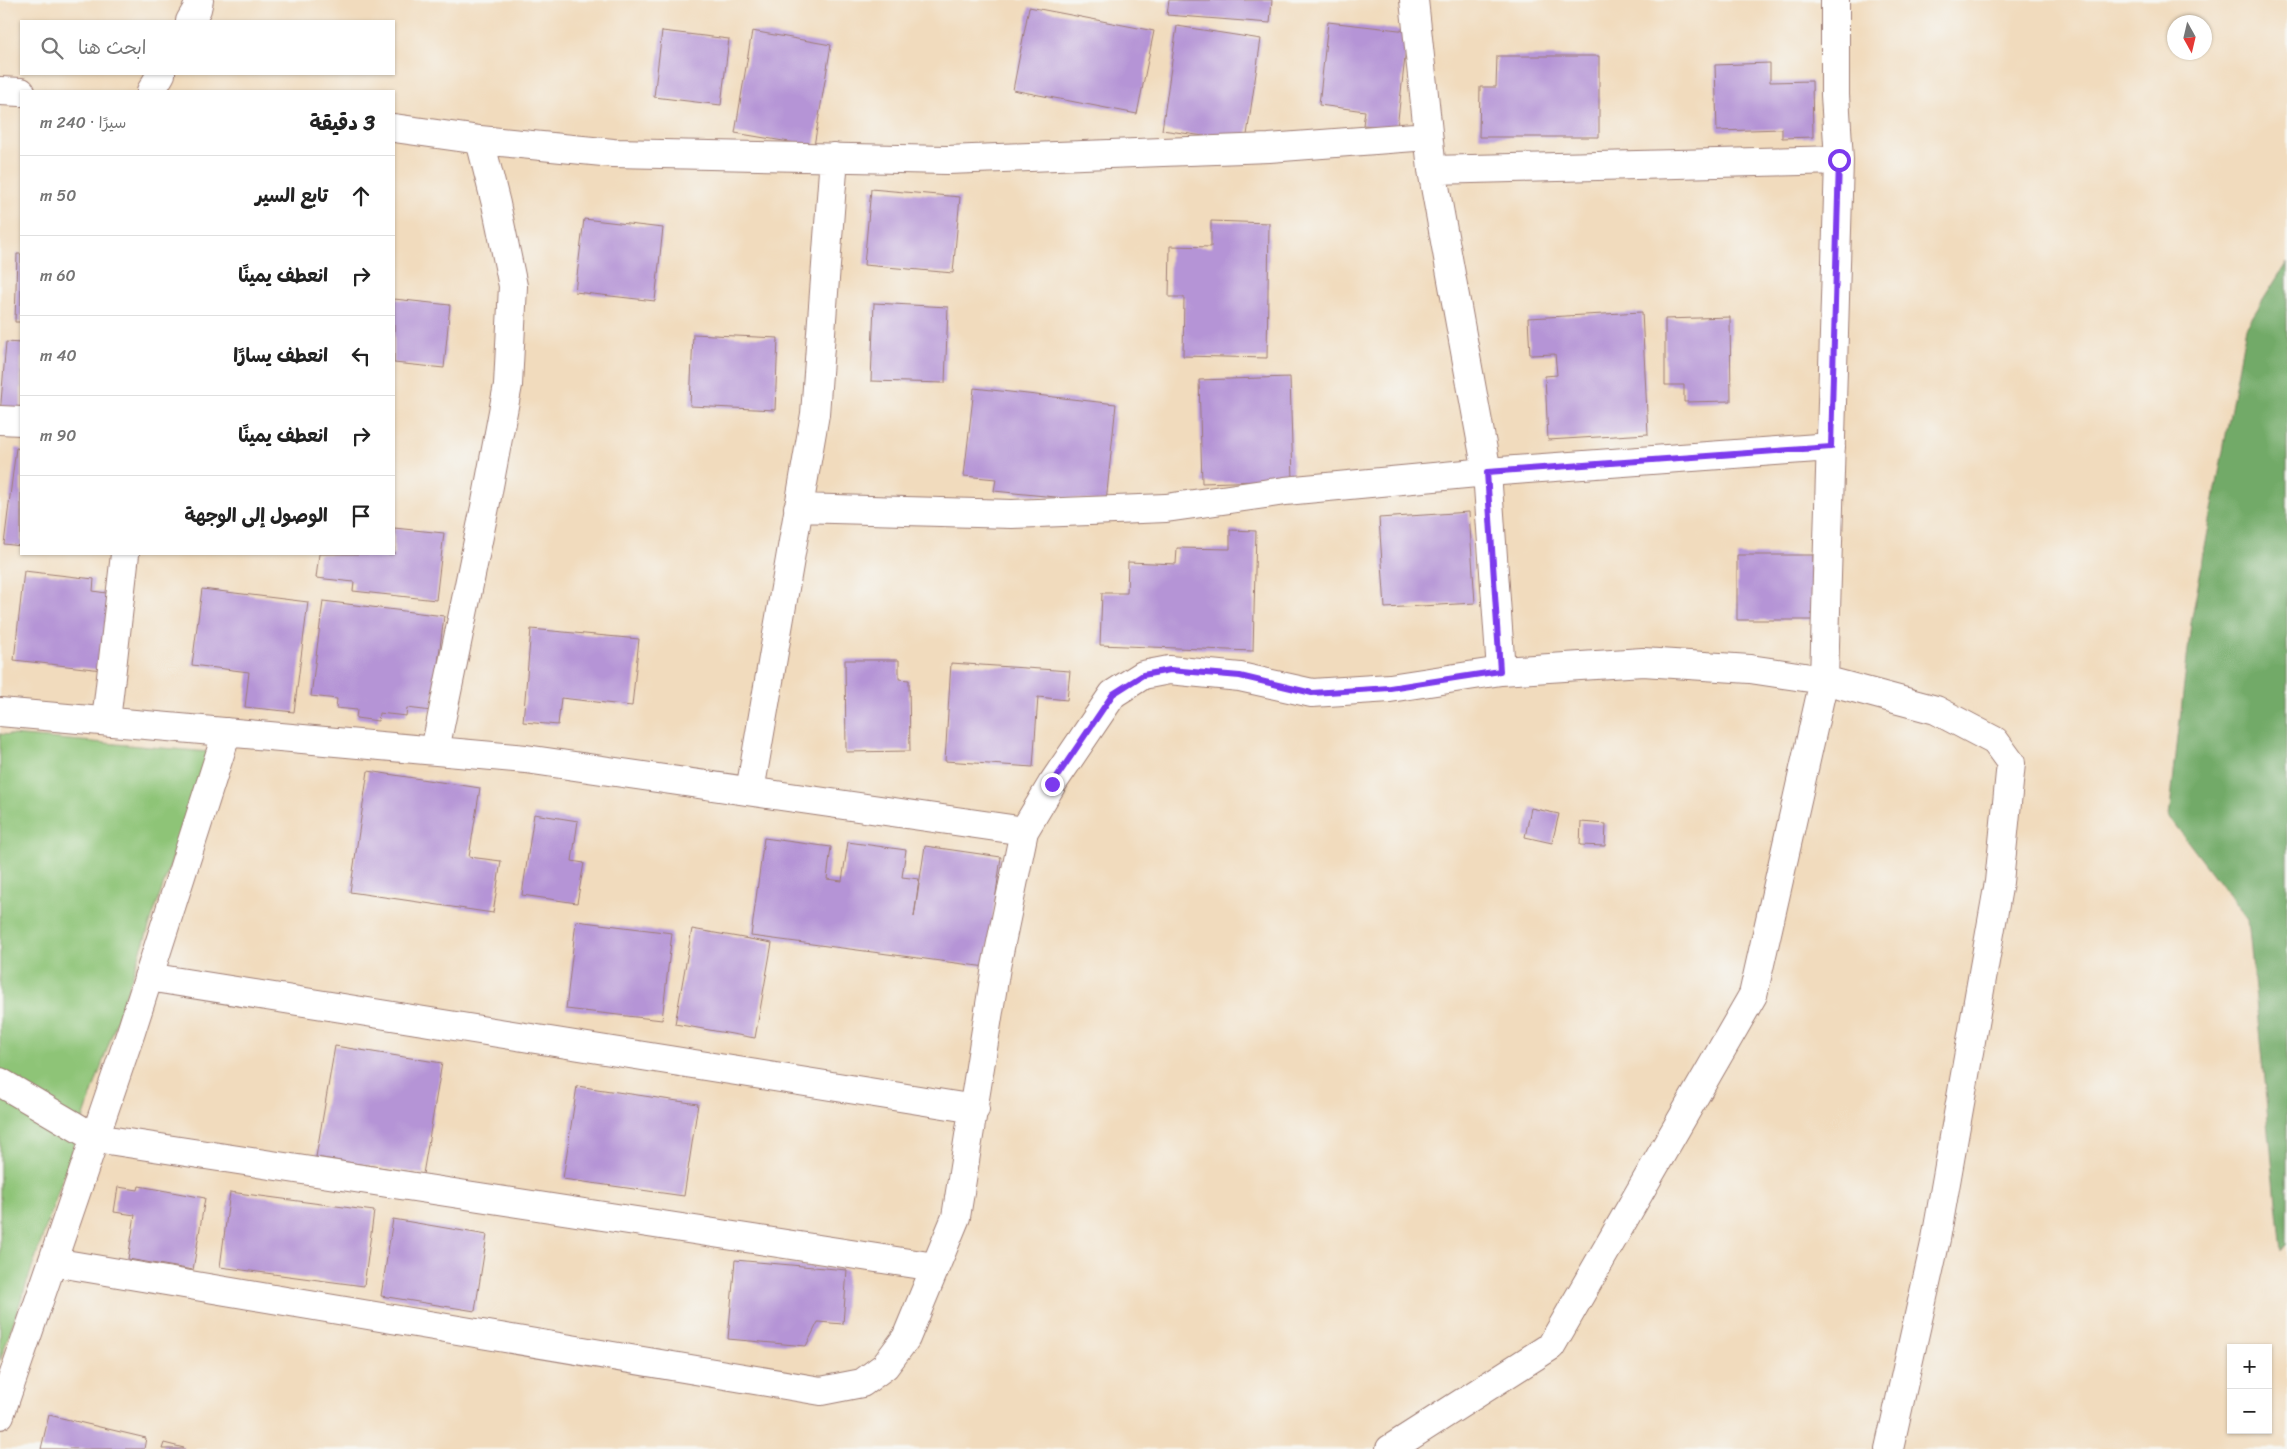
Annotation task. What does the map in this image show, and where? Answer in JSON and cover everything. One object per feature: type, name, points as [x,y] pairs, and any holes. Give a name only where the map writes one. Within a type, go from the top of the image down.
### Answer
[{"type":"street","points":[[191,20],[197,9],[199,0]]},
{"type":"street","points":[[1414,0],[1432,170],[1487,472],[1500,671]]},
{"type":"street","points":[[1390,1449],[1551,1346],[1753,995],[1824,680],[1839,160],[1835,95],[1835,0]]},
{"type":"street","points":[[152,90],[160,75]]},
{"type":"street","points":[[0,90],[20,92]]},
{"type":"street","points":[[395,128],[480,140],[612,153],[947,160],[1269,148],[1428,136]]},
{"type":"street","points":[[435,750],[508,385],[513,286],[480,140]]},
{"type":"street","points":[[750,791],[815,414],[834,157]]},
{"type":"street","points":[[1432,170],[1839,160]]},
{"type":"street","points":[[0,420],[20,421]]},
{"type":"street","points":[[798,508],[1012,514],[1166,508],[1285,491],[1487,472],[1831,447]]},
{"type":"street","points":[[106,721],[125,555]]},
{"type":"street","points":[[53,1262],[820,1391],[862,1383],[886,1366],[906,1338],[956,1217],[975,1108],[996,967],[1024,831],[1052,784],[1113,694],[1143,675],[1170,670],[1240,676],[1312,693],[1390,688],[1500,671],[1643,662],[1750,669],[1824,680],[1936,710],[1995,741],[2011,763],[1999,882],[1936,1239],[1889,1449]]},
{"type":"street","points":[[0,712],[526,759],[1024,831]]},
{"type":"street","points":[[0,1415],[95,1138],[226,732]]},
{"type":"street","points":[[148,977],[975,1108]]},
{"type":"street","points":[[0,1082],[95,1138],[935,1267]]},
{"type":"green space","points":[[2287,262],[2287,1244],[2281,1251],[2248,920],[2169,817],[2191,623],[2246,327]]},
{"type":"green space","points":[[0,734],[209,752],[0,1361]]},
{"type":"building","points":[[1169,0],[1272,0],[1270,23],[1167,15]]},
{"type":"building","points":[[1029,7],[1154,31],[1137,114],[1013,90]]},
{"type":"building","points":[[1328,22],[1408,31],[1397,128],[1363,125],[1365,111],[1319,105]]},
{"type":"building","points":[[1177,26],[1261,39],[1246,142],[1162,130]]},
{"type":"building","points":[[662,31],[729,39],[721,105],[654,97]]},
{"type":"building","points":[[752,31],[831,45],[814,146],[735,133]]},
{"type":"building","points":[[1497,56],[1599,56],[1599,137],[1479,137],[1480,87],[1496,87]]},
{"type":"building","points":[[1770,63],[1770,82],[1812,81],[1813,137],[1782,138],[1782,129],[1717,131],[1715,65]]},
{"type":"building","points":[[871,189],[960,197],[953,273],[864,265]]},
{"type":"building","points":[[584,219],[663,228],[655,301],[575,292]]},
{"type":"building","points":[[1211,221],[1269,223],[1267,358],[1183,356],[1184,297],[1169,297],[1170,246],[1211,247]]},
{"type":"building","points":[[17,254],[20,254],[20,322],[15,322]]},
{"type":"building","points":[[395,299],[450,305],[444,368],[395,363]]},
{"type":"building","points":[[874,303],[948,307],[945,383],[871,381]]},
{"type":"building","points":[[1642,312],[1648,434],[1548,440],[1545,376],[1557,375],[1555,354],[1530,355],[1528,318]]},
{"type":"building","points":[[1730,317],[1731,401],[1684,402],[1684,385],[1665,385],[1665,319]]},
{"type":"building","points":[[693,334],[778,338],[775,410],[690,406]]},
{"type":"building","points":[[6,342],[20,343],[20,416],[0,414]]},
{"type":"building","points":[[1290,377],[1293,480],[1202,483],[1199,380]]},
{"type":"building","points":[[974,388],[1116,404],[1106,502],[994,491],[996,479],[964,476]]},
{"type":"building","points":[[16,448],[20,449],[20,546],[4,544]]},
{"type":"building","points":[[1469,512],[1475,603],[1385,608],[1379,518]]},
{"type":"building","points":[[395,528],[444,533],[436,600],[353,591],[354,582],[316,578],[319,555],[395,555]]},
{"type":"building","points":[[1230,530],[1256,531],[1253,651],[1100,645],[1102,593],[1127,593],[1128,562],[1176,564],[1177,548],[1230,549]]},
{"type":"building","points":[[1737,555],[1813,555],[1813,620],[1737,620]]},
{"type":"building","points":[[24,571],[94,579],[93,591],[119,595],[111,671],[14,660]]},
{"type":"building","points":[[202,589],[308,602],[294,712],[245,707],[249,672],[192,665]]},
{"type":"building","points":[[323,601],[444,616],[432,711],[407,708],[406,716],[379,713],[378,721],[356,718],[357,710],[336,708],[337,699],[311,696]]},
{"type":"building","points":[[531,629],[639,639],[632,706],[561,698],[558,725],[523,722]]},
{"type":"building","points":[[845,660],[899,660],[899,679],[909,680],[910,751],[846,752]]},
{"type":"building","points":[[951,663],[1070,671],[1067,700],[1038,697],[1033,767],[945,761]]},
{"type":"building","points":[[368,771],[480,788],[469,857],[501,861],[493,913],[350,892]]},
{"type":"building","points":[[1531,808],[1559,814],[1552,843],[1525,837]]},
{"type":"building","points":[[534,814],[578,821],[572,861],[584,863],[577,903],[522,895]]},
{"type":"building","points":[[1581,822],[1606,824],[1605,846],[1580,845]]},
{"type":"building","points":[[764,838],[831,847],[827,879],[842,881],[848,842],[906,850],[902,877],[919,879],[914,917],[925,846],[1001,857],[986,967],[751,936]]},
{"type":"building","points":[[576,921],[672,933],[662,1020],[566,1009]]},
{"type":"building","points":[[692,929],[772,943],[755,1038],[675,1024]]},
{"type":"building","points":[[335,1046],[442,1063],[423,1174],[316,1157]]},
{"type":"building","points":[[577,1086],[698,1104],[684,1196],[563,1179]]},
{"type":"building","points":[[139,1186],[205,1198],[193,1270],[128,1259],[135,1215],[114,1212],[118,1187],[138,1190]]},
{"type":"building","points":[[230,1192],[374,1211],[364,1286],[220,1267]]},
{"type":"building","points":[[393,1219],[487,1235],[475,1311],[381,1296]]},
{"type":"building","points":[[735,1260],[847,1270],[843,1324],[818,1322],[806,1346],[728,1339]]},
{"type":"building","points":[[49,1415],[146,1438],[144,1449],[41,1449]]},
{"type":"building","points":[[164,1443],[184,1448],[184,1449],[162,1449]]},
{"type":"route","points":[[1052,784],[1113,694],[1143,675],[1170,670],[1240,676],[1312,693],[1390,688],[1500,671],[1495,566],[1487,472],[1655,458],[1831,447],[1839,160]]}]
